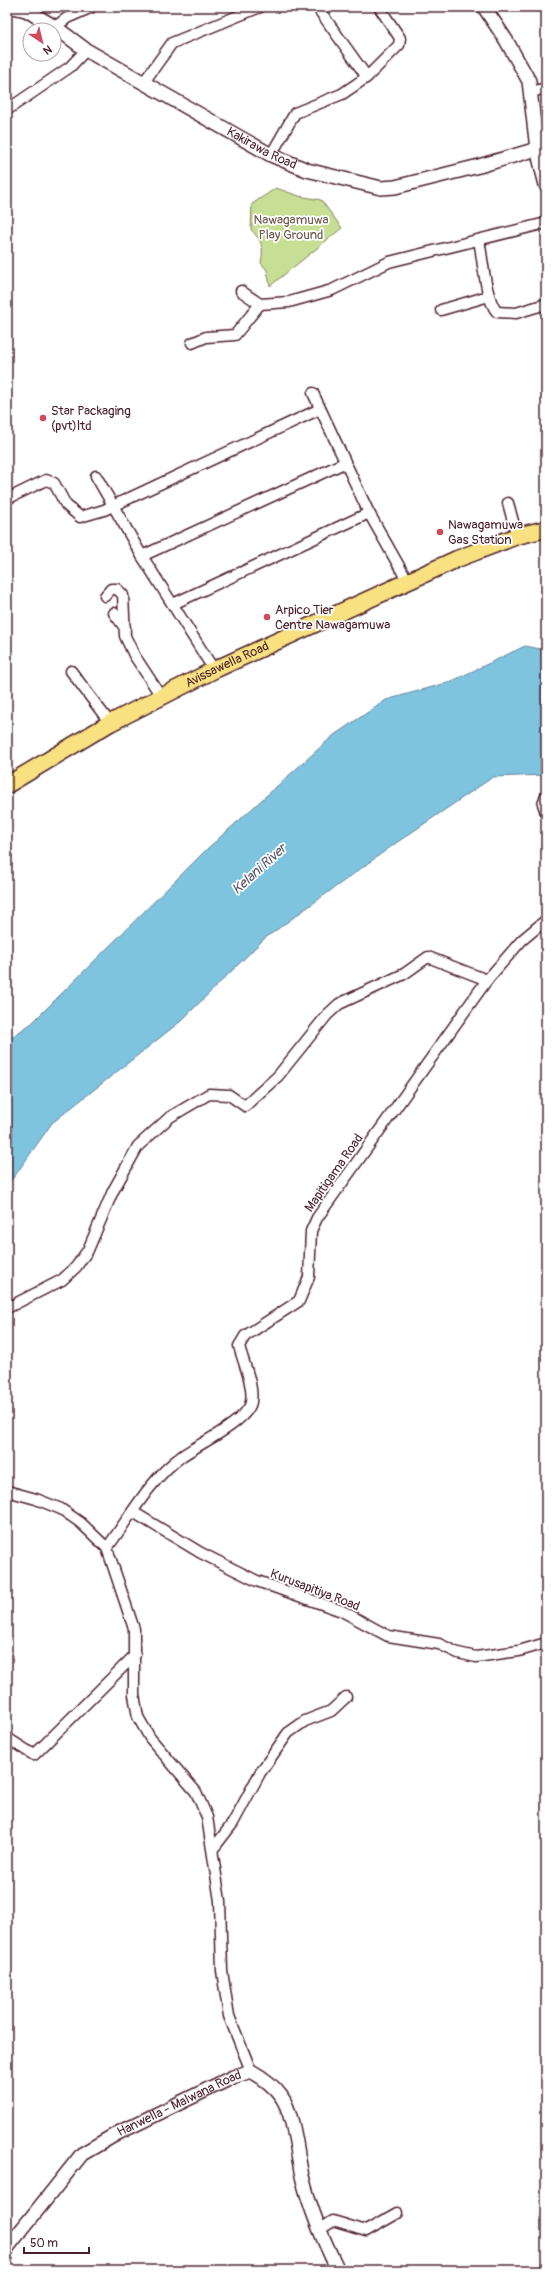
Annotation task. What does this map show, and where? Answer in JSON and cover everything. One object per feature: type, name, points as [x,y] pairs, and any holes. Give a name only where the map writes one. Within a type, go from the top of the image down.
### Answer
[{"type":"main road","name":"Avissawella Road","points":[[7,785],[110,723],[214,670],[457,559],[517,536],[546,529]]},
{"type":"street","name":"Kakirawa Road","points":[[12,7],[26,10],[45,22]]},
{"type":"street","points":[[62,22],[67,18],[92,7]]},
{"type":"street","points":[[144,82],[172,43],[260,7]]},
{"type":"street","points":[[317,7],[367,77]]},
{"type":"street","points":[[271,154],[295,113],[342,94],[367,77],[399,45],[400,38],[379,7]]},
{"type":"street","points":[[484,7],[518,60],[529,81],[537,149],[546,185]]},
{"type":"street","name":"Kakirawa Road","points":[[62,33],[86,50],[271,154],[306,170],[381,188],[395,187],[441,176],[537,149]]},
{"type":"street","points":[[7,97],[10,108],[70,67],[86,50]]},
{"type":"street","points":[[531,92],[546,88]]},
{"type":"street","points":[[241,291],[260,304],[289,302],[332,290],[389,262],[546,224]]},
{"type":"street","points":[[479,240],[489,296],[492,307],[497,312],[516,313],[546,304]]},
{"type":"street","points":[[441,310],[489,296]]},
{"type":"street","points":[[192,343],[206,337],[235,335],[260,304]]},
{"type":"street","points":[[313,393],[344,463],[369,513],[408,582]]},
{"type":"street","points":[[7,498],[46,480],[54,483],[66,505],[80,517],[112,505],[320,410]]},
{"type":"street","points":[[142,556],[344,463]]},
{"type":"street","points":[[96,476],[142,556],[214,670]]},
{"type":"street","points":[[508,503],[517,536]]},
{"type":"street","points":[[173,604],[369,513]]},
{"type":"street","points":[[105,596],[111,589],[117,589],[123,595],[125,636],[134,655],[161,696]]},
{"type":"street","points":[[114,613],[125,628]]},
{"type":"street","points":[[71,671],[110,723]]},
{"type":"street","points":[[545,797],[543,804],[546,813]]},
{"type":"street","name":"Mapitigama Road","points":[[107,1548],[160,1475],[181,1456],[243,1416],[251,1403],[250,1390],[239,1346],[245,1336],[299,1301],[309,1277],[311,1231],[316,1218],[487,980],[522,940],[546,920]]},
{"type":"street","points":[[7,1308],[62,1280],[76,1267],[88,1250],[113,1191],[138,1146],[170,1117],[209,1094],[229,1095],[245,1106],[278,1076],[327,1015],[339,1004],[404,974],[428,957],[487,980]]},
{"type":"street","points":[[7,1491],[36,1499],[61,1509],[81,1523],[107,1548],[134,1629],[134,1695],[138,1718],[150,1738],[196,1792],[207,1817],[220,1901],[222,1971],[228,2008],[251,2071]]},
{"type":"street","name":"Kurusapitiya Road","points":[[133,1512],[202,1553],[257,1581],[342,1611],[388,1636],[439,1644],[458,1654],[476,1656],[519,1651],[546,1643]]},
{"type":"street","points":[[7,1738],[34,1755],[134,1655]]},
{"type":"street","points":[[213,1849],[233,1822],[260,1773],[288,1733],[305,1721],[331,1711],[346,1697]]},
{"type":"street","name":"Hanwella - Malwana Road","points":[[7,2248],[82,2154],[118,2133],[233,2076],[251,2071],[266,2080],[282,2096],[289,2114],[303,2177],[319,2230],[338,2270]]},
{"type":"street","points":[[319,2230],[333,2221],[366,2232],[398,2213]]},
{"type":"green space","name":"Nawagamuwa Play Ground","points":[[276,188],[299,196],[321,200],[342,228],[270,286],[267,270],[261,263],[262,249],[260,241],[251,230],[252,204]]},
{"type":"water","name":"Kelani River","points":[[525,646],[546,650],[546,775],[493,777],[396,843],[264,939],[181,1021],[52,1123],[14,1177],[7,1183],[7,1040],[32,1023],[207,849],[334,735],[386,700],[450,682]]},
{"type":"place","name":"Star Packaging (pvt)ltd","points":[[43,418]]},
{"type":"place","name":"Nawagamuwa Gas Station","points":[[440,532]]},
{"type":"place","name":"Arpico Tier Centre Nawagamuwa","points":[[267,617]]}]
